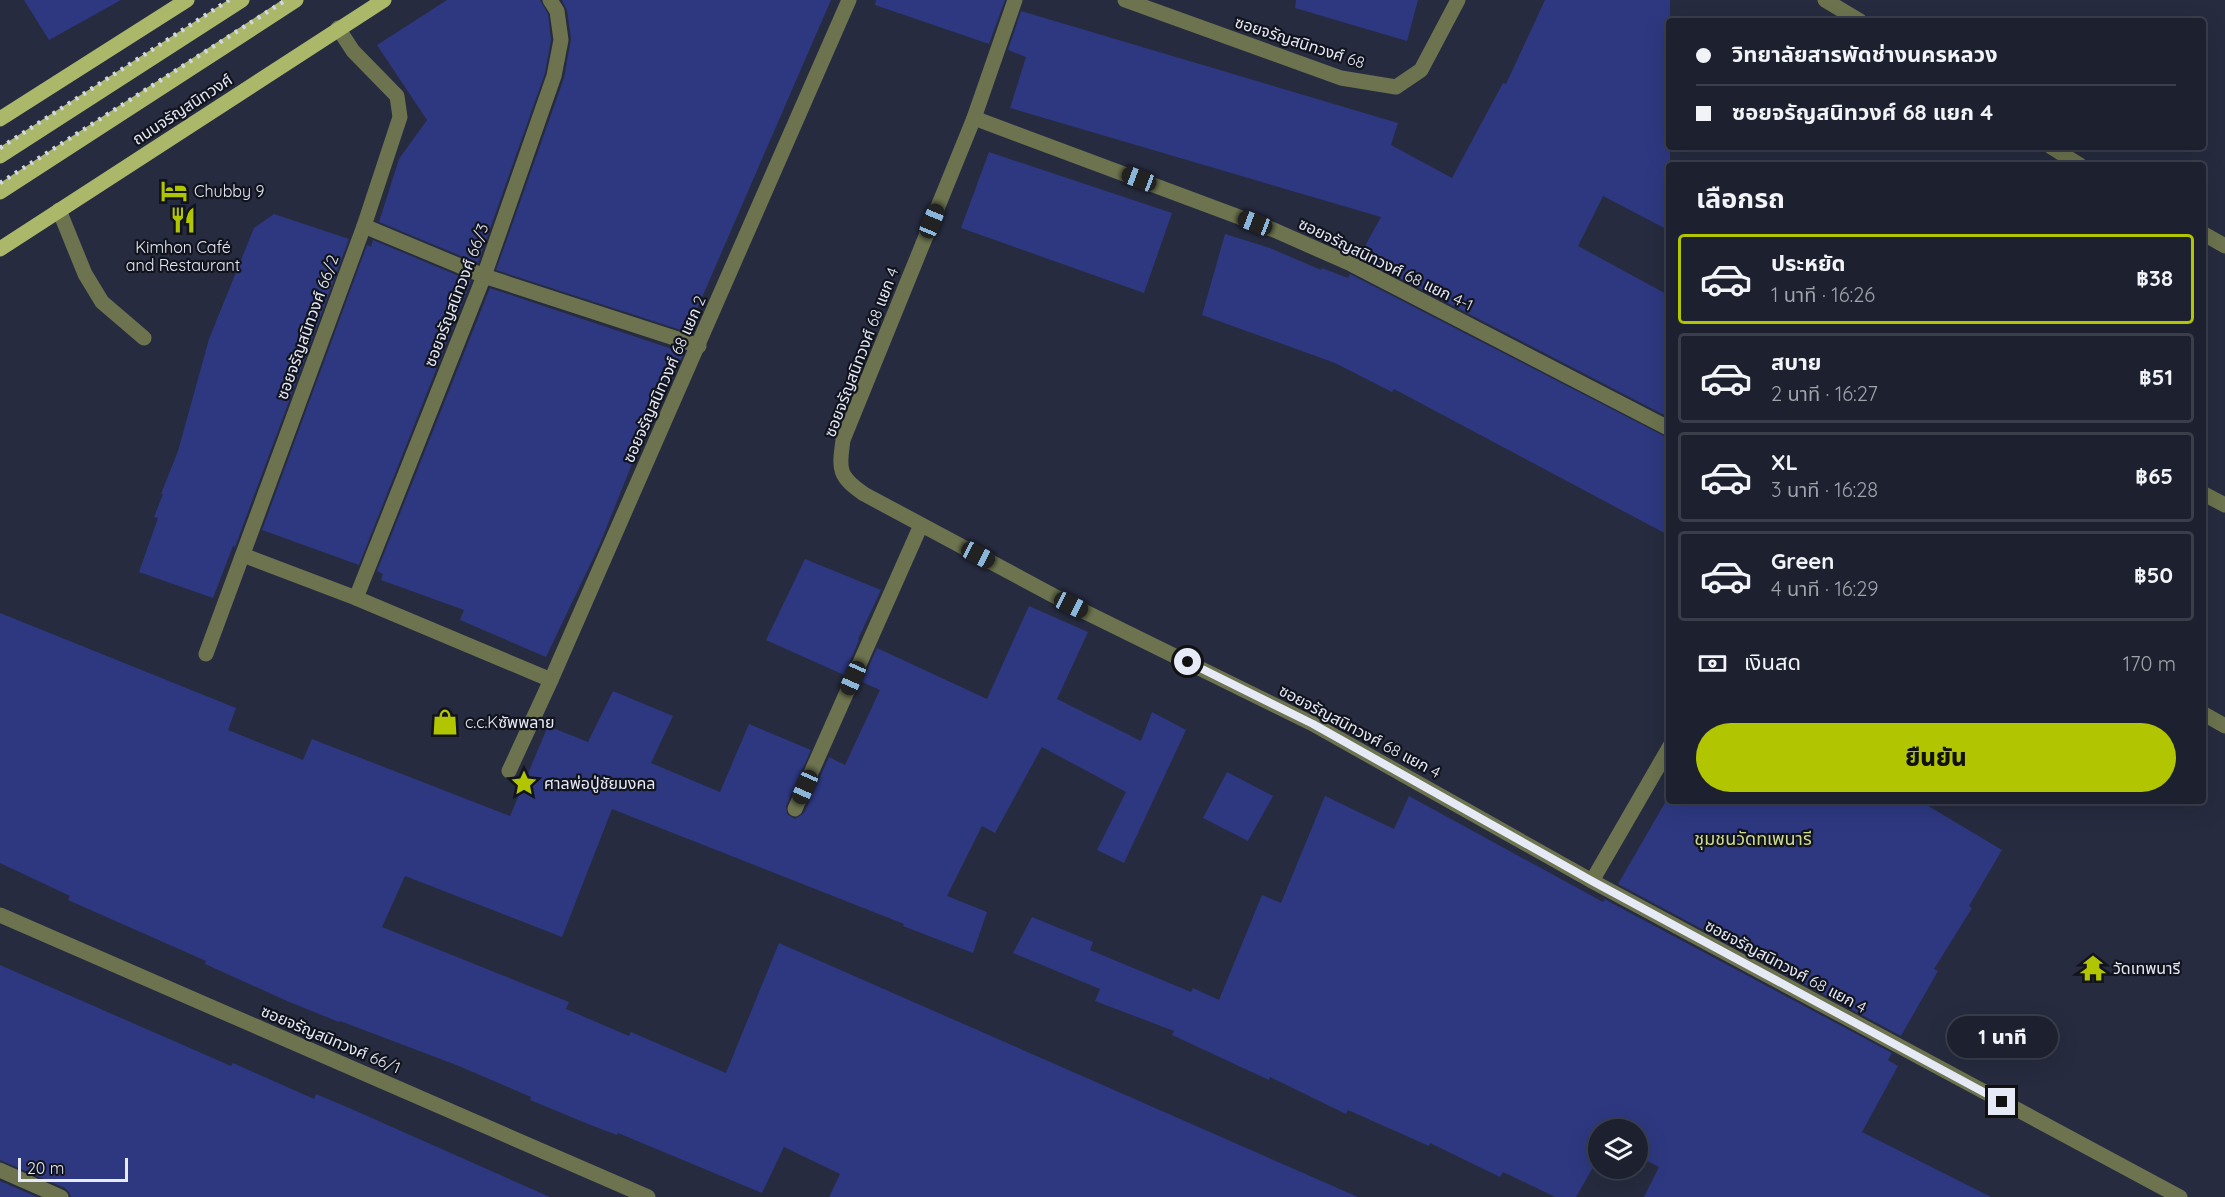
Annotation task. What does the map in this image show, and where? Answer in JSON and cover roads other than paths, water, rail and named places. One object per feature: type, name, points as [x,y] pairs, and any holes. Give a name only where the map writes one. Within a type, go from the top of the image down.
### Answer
[{"type":"main road","points":[[0,119],[187,0]]},
{"type":"main road","points":[[0,156],[242,0]]},
{"type":"main road","name":"ถนนจรัญสนิทวงศ์","points":[[0,192],[296,0]]},
{"type":"main road","name":"ถนนจรัญสนิทวงศ์","points":[[0,249],[384,0]]},
{"type":"street","name":"ซอยจรัญสนิทวงศ์ 66/3","points":[[356,598],[484,276],[554,76],[561,40],[557,11],[550,0]]},
{"type":"street","name":"ซอยจรัญสนิทวงศ์ 68 แยก 2","points":[[509,771],[552,680],[849,0]]},
{"type":"street","name":"ซอยจรัญสนิทวงศ์ 68 แยก 4","points":[[1015,0],[974,118],[843,440],[841,468],[847,482],[864,494],[1071,605],[1313,724],[1592,881],[2180,1197]]},
{"type":"street","name":"ซอยจรัญสนิทวงศ์ 68","points":[[1125,0],[1341,78],[1396,87],[1421,70],[1458,0]]},
{"type":"street","points":[[1825,0],[1855,18]]},
{"type":"street","name":"ซอยจรัญสนิทวงศ์ 66/2","points":[[206,654],[364,226],[400,117],[397,96],[353,51],[338,28]]},
{"type":"street","name":"ซอยจรัญสนิทวงศ์ 68 แยก 4-1","points":[[974,118],[1264,226],[1351,264],[1666,427]]},
{"type":"street","points":[[2056,150],[2075,162]]},
{"type":"street","points":[[59,210],[85,274],[102,303],[144,338]]},
{"type":"street","points":[[364,226],[484,276],[699,346]]},
{"type":"street","points":[[2206,235],[2225,246]]},
{"type":"street","points":[[2206,495],[2225,505]]},
{"type":"street","points":[[795,809],[921,525]]},
{"type":"street","points":[[243,555],[356,598],[552,680]]},
{"type":"street","points":[[2206,715],[2225,726]]},
{"type":"street","points":[[1592,881],[1666,753]]},
{"type":"street","name":"ซอยจรัญสนิทวงศ์ 66/1","points":[[0,915],[648,1197]]},
{"type":"street","points":[[0,1170],[61,1197]]},
{"type":"railway","points":[[0,148],[229,0]]},
{"type":"railway","points":[[0,183],[286,0]]},
{"type":"place","name":"Chubby 9","points":[[174,191]]},
{"type":"place","name":"Kimhon Café and Restaurant","points":[[183,220]]},
{"type":"place","name":"c.c.Kซัพพลาย","points":[[445,722]]},
{"type":"place","name":"ศาลพ่อปู่ชัยมงคล","points":[[524,783]]},
{"type":"place","name":"วัดเทพนารี","points":[[2093,968]]},
{"type":"district","name":"ชุมชนวัดทเพนารี","points":[[1753,838]]}]
